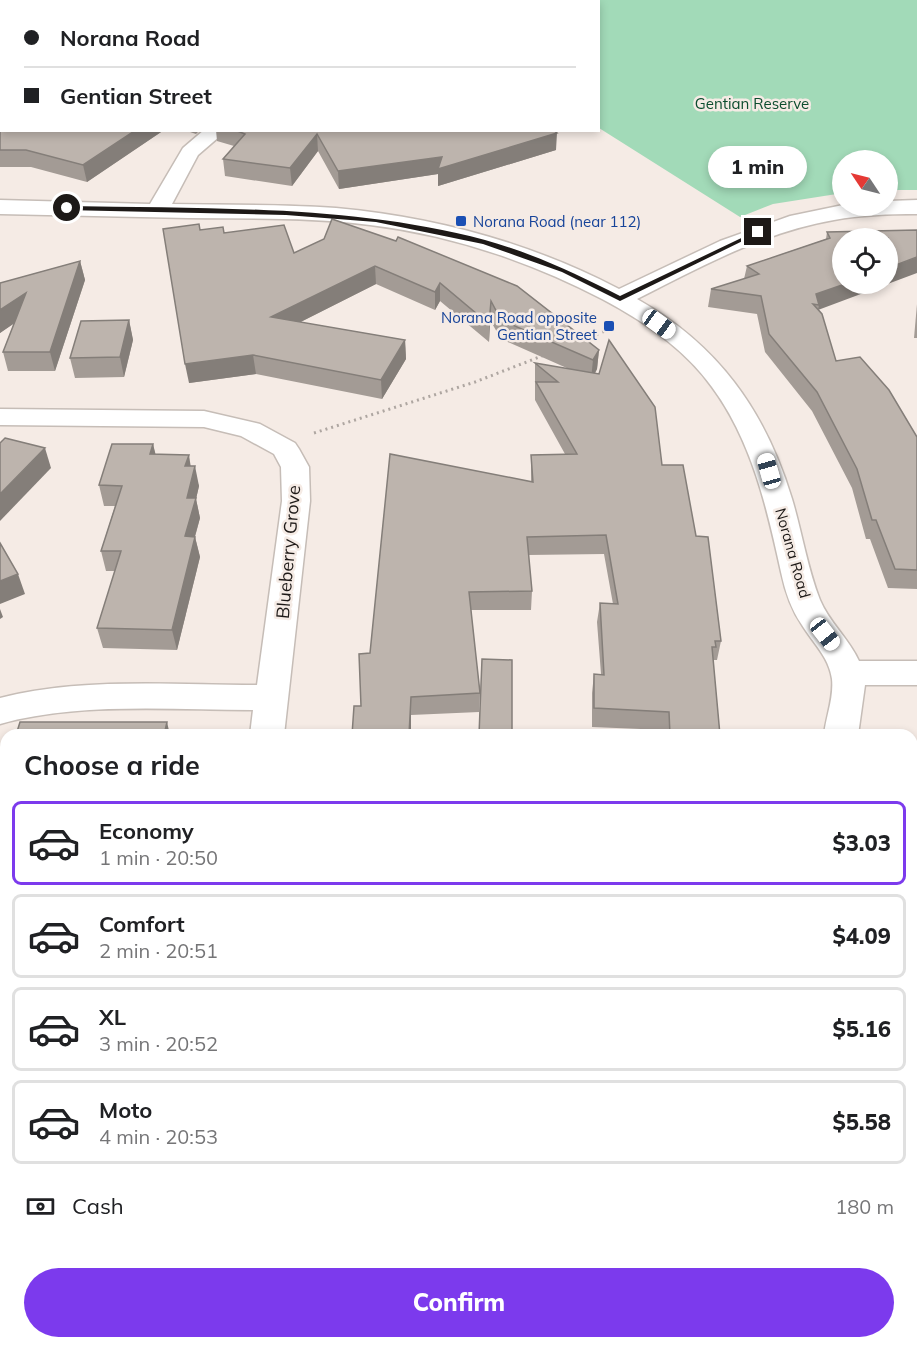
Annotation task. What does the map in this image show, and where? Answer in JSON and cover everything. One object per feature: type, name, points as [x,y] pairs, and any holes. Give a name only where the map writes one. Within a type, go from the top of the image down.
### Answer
[{"type":"street","points":[[157,211],[190,152],[215,132]]},
{"type":"street","name":"Norana Road","points":[[0,207],[337,215],[421,227],[484,242],[523,255],[564,270],[620,298],[647,315],[705,363],[721,380],[748,422],[764,453],[785,524],[800,589],[813,618],[837,649],[848,673],[850,696],[842,716],[841,729]]},
{"type":"street","points":[[620,298],[730,244],[786,223],[819,214],[858,208],[917,207]]},
{"type":"street","name":"Blueberry Grove","points":[[0,417],[204,419],[250,430],[285,449],[295,467],[296,501],[268,729]]},
{"type":"street","points":[[848,673],[917,673]]},
{"type":"street","points":[[0,711],[29,703],[74,698],[271,697]]},
{"type":"path","points":[[580,341],[647,315]]},
{"type":"path","points":[[278,445],[446,392],[549,353]]},
{"type":"green space","name":"Gentian Reserve","points":[[600,0],[917,0],[917,190],[898,190],[898,150],[832,150],[832,195],[773,204],[740,217],[600,129]]},
{"type":"building","points":[[0,132],[133,132],[83,165],[26,150],[0,150]]},
{"type":"building","points":[[240,132],[557,133],[438,169],[442,157],[338,171],[317,134],[290,168],[223,159],[245,134]]},
{"type":"building","points":[[332,219],[396,241],[398,237],[517,286],[599,350],[593,360],[501,320],[491,301],[489,324],[440,283],[435,292],[375,266],[271,317],[405,340],[381,380],[253,355],[185,364],[163,229],[199,224],[200,230],[223,227],[224,233],[284,225],[294,253],[324,239]]},
{"type":"building","points":[[898,230],[917,230],[917,257],[898,264]]},
{"type":"building","points":[[827,232],[832,232],[832,288],[816,294],[819,305],[813,304],[822,314],[836,361],[860,357],[889,390],[917,437],[917,570],[895,569],[876,520],[872,520],[857,469],[817,392],[769,334],[761,296],[711,289],[759,274],[747,266],[830,238]]},
{"type":"building","points":[[80,261],[50,352],[3,352],[26,293],[0,310],[0,283]]},
{"type":"building","points":[[129,320],[120,357],[70,358],[81,321]]},
{"type":"building","points":[[609,340],[655,407],[662,465],[683,465],[696,536],[708,537],[721,641],[715,641],[716,647],[712,647],[719,729],[670,729],[669,712],[594,708],[594,674],[604,675],[600,603],[618,604],[606,535],[527,537],[532,591],[469,592],[480,693],[411,697],[409,729],[352,729],[354,706],[361,706],[359,654],[370,653],[390,454],[533,482],[531,455],[577,454],[536,382],[558,382],[535,363],[599,374]]},
{"type":"building","points":[[5,438],[45,448],[0,494],[0,443]]},
{"type":"building","points":[[112,444],[153,444],[150,454],[189,455],[185,466],[195,466],[187,498],[196,498],[185,536],[195,537],[172,630],[97,628],[121,551],[101,551],[122,486],[99,485]]},
{"type":"building","points":[[0,543],[18,574],[0,581]]},
{"type":"building","points":[[482,659],[512,660],[512,729],[479,729]]},
{"type":"building","points":[[20,722],[167,722],[165,729],[18,729]]},
{"type":"place","name":"Norana Road (near 112)","points":[[461,221]]},
{"type":"place","name":"Norana Road opposite Gentian Street","points":[[609,326]]},
{"type":"route","points":[[67,208],[286,213],[337,215],[376,220],[450,233],[484,242],[564,270],[620,298],[758,232]]}]
